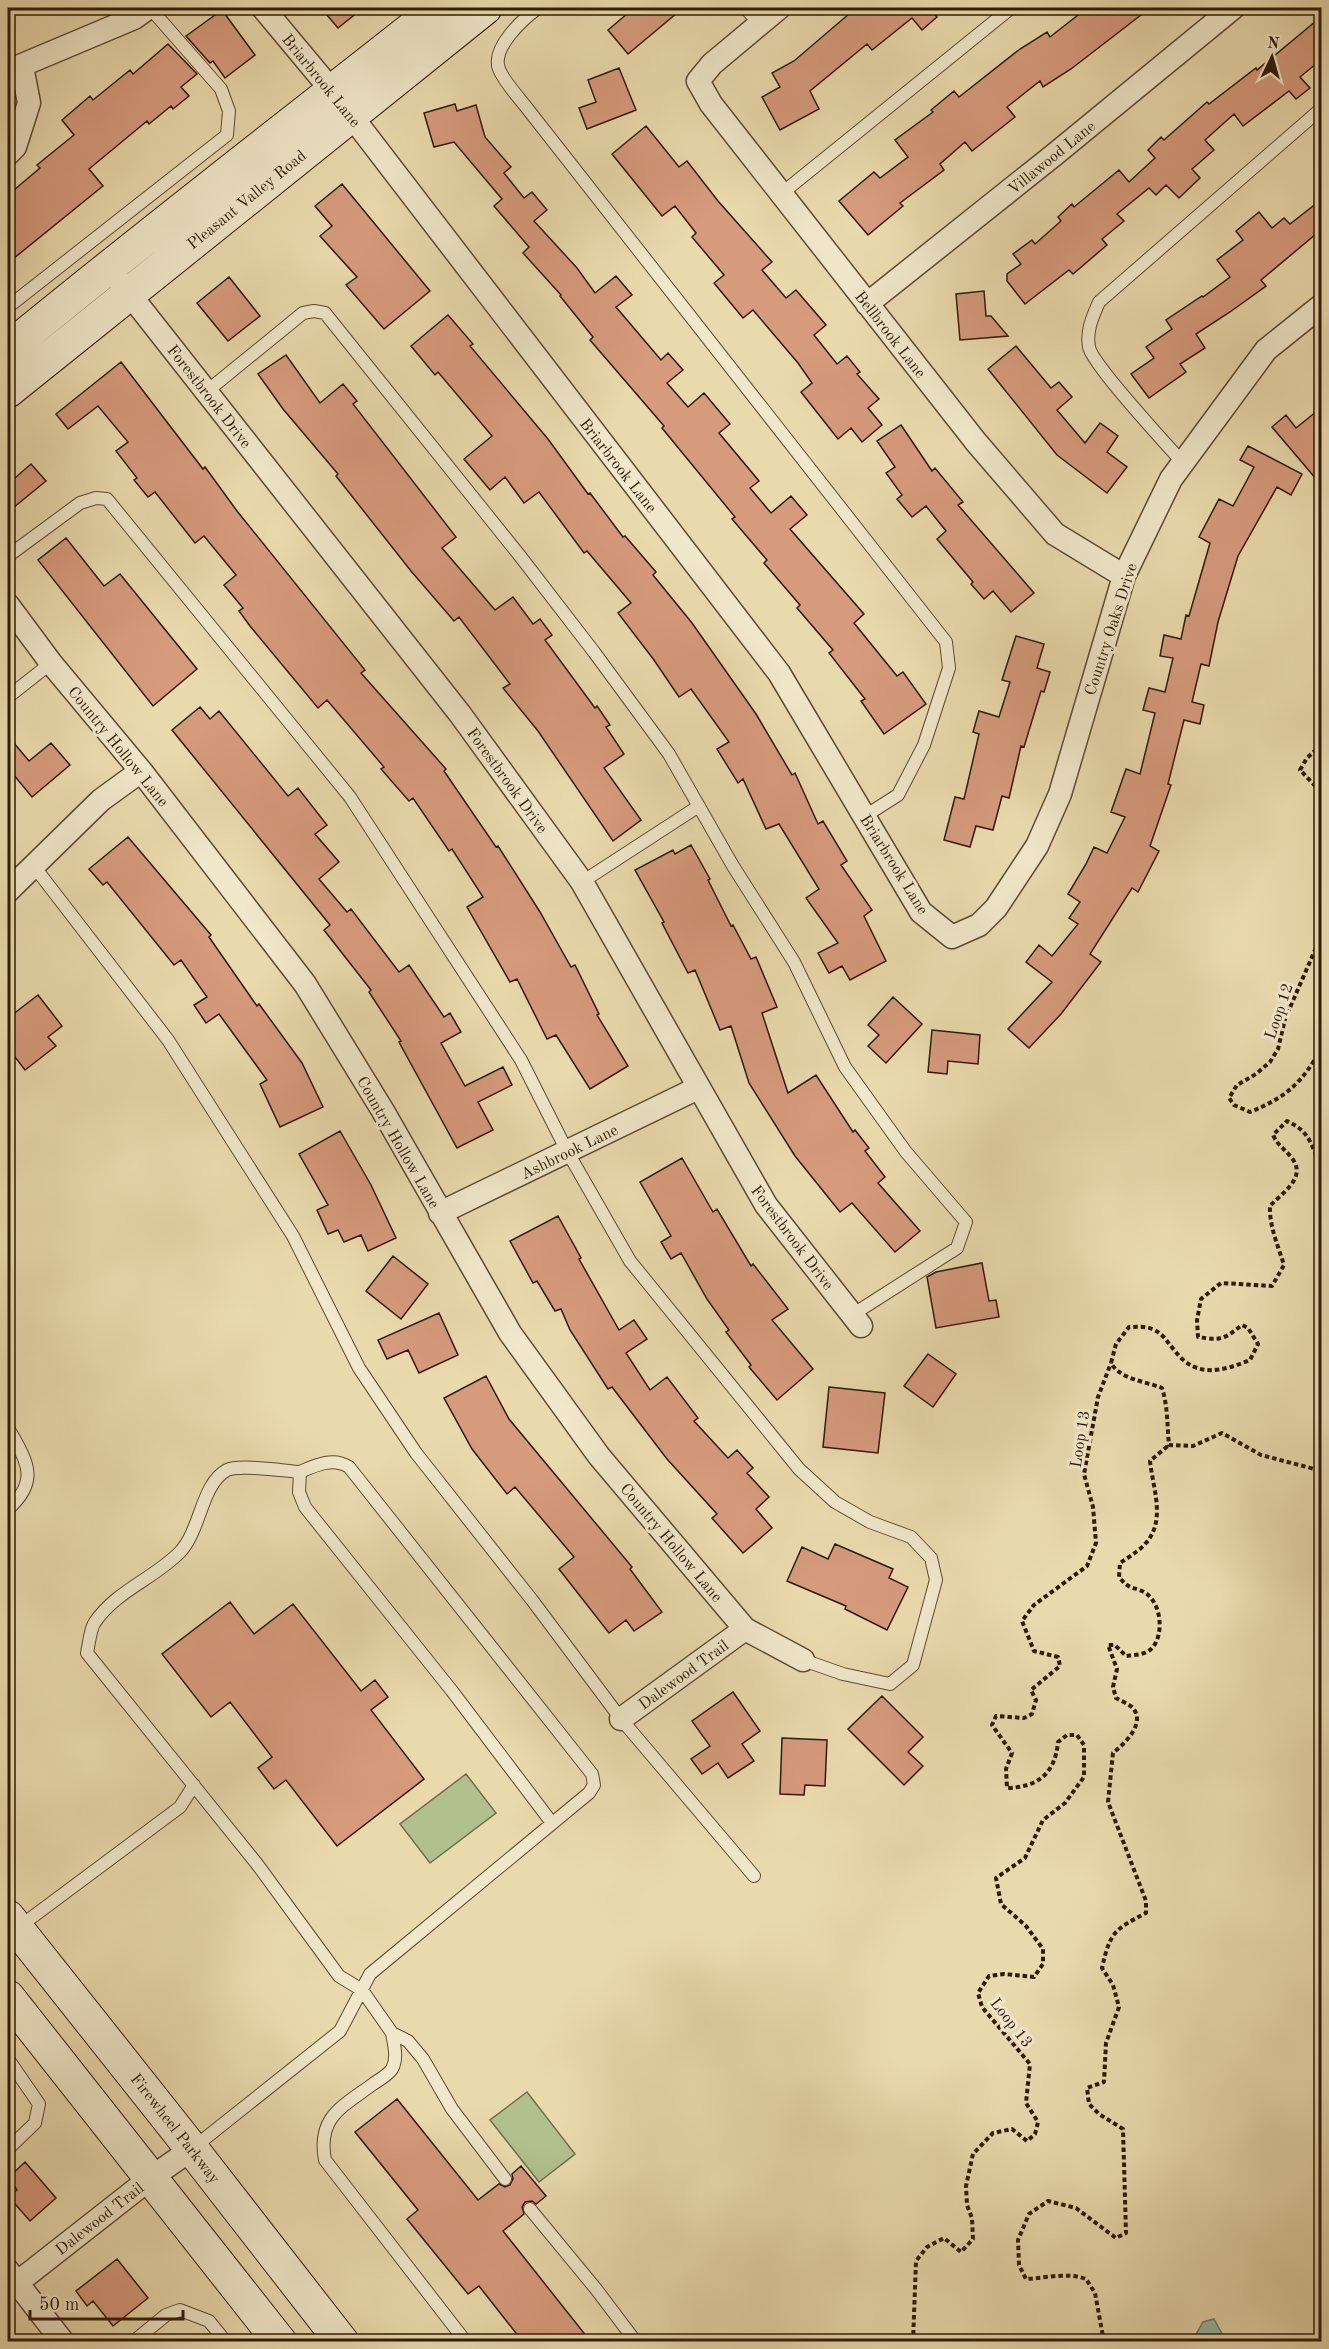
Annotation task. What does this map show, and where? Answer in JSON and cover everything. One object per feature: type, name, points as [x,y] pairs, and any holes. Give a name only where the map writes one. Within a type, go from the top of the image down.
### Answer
[{"type":"main road","name":"Pleasant Valley Road","points":[[8,391],[129,294],[342,104],[438,8]]},
{"type":"main road","name":"Pleasant Valley Road","points":[[8,349],[107,267],[485,8]]},
{"type":"main road","name":"Firewheel Parkway","points":[[12,1923],[342,2342]]},
{"type":"main road","points":[[8,1997],[280,2342]]},
{"type":"street","points":[[8,154],[15,147],[29,103],[15,68],[134,18],[149,8]]},
{"type":"street","name":"Briarbrook Lane","points":[[263,8],[342,104],[779,673],[921,912],[952,937]]},
{"type":"street","points":[[752,16],[779,8]]},
{"type":"street","name":"Villawood Lane","points":[[867,304],[1233,8]]},
{"type":"street","name":"Bellbrook Lane","points":[[752,16],[698,81],[711,104],[976,442],[1055,534],[1124,576]]},
{"type":"street","name":"Forestbrook Drive","points":[[107,267],[460,714],[582,882],[766,1205],[856,1320]]},
{"type":"street","name":"Country Oaks Drive","points":[[952,937],[979,925],[996,908],[1037,846],[1060,794],[1124,576],[1171,479],[1266,350],[1322,305]]},
{"type":"street","name":"Country Hollow Lane","points":[[8,605],[51,663],[141,771],[305,984],[383,1111],[510,1333],[599,1456],[745,1629],[803,1660]]},
{"type":"street","points":[[8,891],[101,800],[141,771]]},
{"type":"street","name":"Ashbrook Lane","points":[[440,1213],[698,1088]]},
{"type":"street","name":"Dalewood Trail","points":[[621,1719],[745,1629]]},
{"type":"street","name":"Dalewood Trail","points":[[11,2281],[192,2149]]},
{"type":"street","points":[[11,2281],[63,2342]]},
{"type":"lane","points":[[8,307],[227,135],[229,111],[221,89],[149,8]]},
{"type":"lane","points":[[538,8],[520,22],[499,51],[498,68],[537,122],[946,642],[949,668],[924,744],[898,795],[865,816]]},
{"type":"lane","points":[[781,194],[1011,8]]},
{"type":"lane","points":[[1183,463],[1112,381],[1089,349],[1089,325],[1099,302],[1322,108]]},
{"type":"lane","points":[[206,392],[303,314],[314,311],[325,313],[594,652],[669,754],[733,866],[794,962],[845,1067],[906,1152],[966,1222],[957,1248],[856,1320]]},
{"type":"lane","points":[[8,556],[80,503],[96,498],[107,498],[350,797],[520,1060],[567,1151],[630,1261],[799,1469],[835,1502],[870,1522],[911,1538],[931,1558],[936,1580],[913,1665],[890,1684],[843,1674],[803,1660]]},
{"type":"lane","points":[[8,697],[51,663]]},
{"type":"lane","points":[[582,882],[699,806]]},
{"type":"lane","points":[[33,865],[168,1040],[293,1236],[359,1368],[416,1453],[532,1600],[621,1719],[754,1875]]},
{"type":"lane","points":[[8,1428],[27,1461],[28,1480],[19,1499],[8,1509]]},
{"type":"lane","points":[[192,2149],[340,2031],[362,1990],[370,1974],[589,1793],[594,1785],[592,1774],[349,1467],[336,1462],[324,1463],[300,1472],[229,1468],[215,1479],[193,1532],[180,1551],[118,1598],[94,1623],[87,1653],[256,1864],[339,1976],[362,1990],[392,2033],[396,2057],[391,2071],[338,2110],[325,2126],[322,2143],[325,2160],[466,2342]]},
{"type":"lane","points":[[300,1472],[299,1492],[305,1507],[452,1691],[552,1823]]},
{"type":"lane","points":[[12,1923],[180,1807],[194,1785]]},
{"type":"lane","points":[[392,2033],[408,2041],[423,2059],[452,2109],[506,2179]]},
{"type":"lane","points":[[8,2059],[39,2103],[35,2123],[8,2149]]},
{"type":"lane","points":[[530,2209],[636,2342]]},
{"type":"lane","points":[[133,2342],[166,2315],[180,2310],[209,2321],[226,2342]]},
{"type":"path","points":[[1322,744],[1306,758],[1300,770],[1322,793]]},
{"type":"path","name":"Loop 12","points":[[1322,934],[1286,1019],[1278,1049],[1270,1062],[1256,1074],[1237,1085],[1229,1098],[1234,1105],[1250,1112],[1271,1103],[1293,1089],[1309,1070],[1322,1047]]},
{"type":"path","points":[[1169,1445],[1168,1405],[1162,1388],[1116,1371],[1111,1363],[1116,1344],[1130,1327],[1150,1328],[1166,1338],[1176,1353],[1197,1369],[1225,1371],[1250,1360],[1258,1344],[1248,1328],[1242,1325],[1225,1338],[1214,1340],[1198,1337],[1197,1320],[1201,1299],[1221,1283],[1272,1286],[1284,1265],[1275,1232],[1269,1220],[1270,1206],[1292,1186],[1297,1174],[1294,1161],[1278,1146],[1273,1136],[1287,1121],[1301,1128],[1312,1143],[1317,1158],[1322,1160]]},
{"type":"path","name":"Loop 13","points":[[913,2342],[916,2261],[927,2247],[944,2238],[962,2252],[974,2239],[972,2218],[967,2205],[966,2186],[973,2154],[993,2133],[1012,2129],[1027,2141],[1035,2134],[1038,2122],[1026,2103],[1030,2064],[982,2007],[978,1993],[989,1976],[1004,1974],[1034,1977],[1043,1964],[1043,1949],[1026,1926],[1001,1904],[996,1878],[1025,1858],[1043,1820],[1065,1803],[1084,1777],[1084,1745],[1077,1735],[1067,1735],[1058,1742],[1057,1755],[1050,1770],[1037,1781],[1022,1788],[1007,1788],[1006,1769],[1012,1753],[992,1725],[996,1716],[1024,1718],[1032,1714],[1036,1700],[1031,1690],[1060,1666],[1058,1657],[1034,1651],[1022,1622],[1034,1605],[1087,1566],[1096,1543],[1093,1507],[1084,1473],[1098,1397],[1111,1363]]},
{"type":"path","points":[[1104,2342],[1095,2293],[1086,2279],[1074,2274],[1026,2279],[1018,2265],[1018,2240],[1029,2214],[1048,2201],[1076,2208],[1116,2238],[1126,2233],[1123,2129],[1099,2114],[1089,2104],[1087,2088],[1104,2082],[1106,2043],[1119,2007],[1113,1985],[1102,1968],[1106,1949],[1117,1928],[1146,1913],[1146,1901],[1108,1802],[1113,1753],[1127,1741],[1134,1730],[1136,1715],[1132,1707],[1116,1698],[1113,1687],[1117,1669],[1108,1645],[1115,1645],[1126,1656],[1143,1654],[1152,1648],[1160,1629],[1158,1610],[1147,1595],[1126,1587],[1119,1577],[1120,1563],[1145,1544],[1155,1529],[1158,1507],[1150,1461],[1169,1445],[1193,1446],[1222,1432],[1262,1455],[1322,1471]]},
{"type":"green space","points":[[466,1774],[496,1813],[430,1863],[400,1824]]},
{"type":"green space","points":[[527,2092],[575,2154],[539,2182],[490,2120]]},
{"type":"shaded area","points":[[1214,2319],[1226,2341],[1194,2341],[1203,2322]]},
{"type":"building","points":[[321,8],[363,8],[338,28]]},
{"type":"building","points":[[634,8],[683,8],[628,54],[608,30]]},
{"type":"building","points":[[856,8],[929,8],[937,17],[922,30],[912,18],[872,50],[867,44],[810,91],[819,109],[780,130],[762,97],[780,87],[772,73],[794,61]]},
{"type":"building","points":[[1087,8],[1150,8],[1071,69],[1043,87],[1040,81],[1007,107],[1015,117],[972,151],[965,142],[940,164],[944,170],[900,203],[903,206],[868,235],[839,201],[874,172],[880,178],[908,157],[895,140],[933,112],[931,110],[954,91],[959,97],[1020,49],[1047,32],[1050,37]]},
{"type":"building","points":[[222,10],[255,55],[225,78],[213,61],[210,63],[186,36]]},
{"type":"building","points":[[1322,16],[1322,59],[1300,77],[1310,88],[1296,99],[1289,91],[1243,126],[1234,114],[1205,140],[1214,150],[1192,169],[1200,178],[1179,198],[1166,185],[1156,195],[1149,188],[1117,214],[1124,221],[1102,239],[1107,245],[1073,274],[1069,270],[1025,304],[1007,281],[1007,274],[1021,264],[1013,254],[1032,240],[1035,244],[1061,221],[1058,217],[1072,204],[1074,207],[1119,170],[1129,182],[1155,158],[1148,150],[1161,137],[1164,140],[1207,102],[1209,104],[1256,68],[1257,70]]},
{"type":"building","points":[[168,44],[197,74],[181,87],[189,96],[173,109],[171,106],[149,124],[147,121],[89,169],[103,186],[8,263],[8,195],[40,168],[37,165],[74,135],[62,120],[90,96],[93,100],[130,70],[133,74]]},
{"type":"building","points":[[619,68],[636,110],[587,129],[579,108],[596,102],[588,80]]},
{"type":"building","points":[[455,104],[457,111],[476,105],[485,137],[511,167],[504,173],[524,198],[532,192],[547,210],[534,221],[577,268],[595,293],[616,276],[632,295],[616,307],[661,360],[668,353],[683,370],[667,383],[688,407],[704,393],[730,424],[719,433],[759,481],[750,488],[771,513],[791,496],[807,515],[790,529],[864,614],[854,623],[897,676],[903,672],[926,704],[884,734],[861,701],[865,699],[829,653],[833,650],[797,608],[800,605],[764,563],[767,560],[732,519],[735,517],[662,428],[664,426],[590,340],[593,337],[561,295],[523,253],[529,247],[494,206],[502,199],[454,142],[434,147],[424,113]]},
{"type":"building","points":[[646,126],[679,167],[687,161],[718,201],[772,262],[762,270],[786,298],[796,290],[826,325],[814,335],[837,364],[847,356],[860,372],[857,374],[879,399],[868,408],[882,425],[862,442],[851,428],[838,439],[801,392],[812,383],[798,363],[753,310],[743,318],[714,283],[724,275],[692,237],[696,233],[675,206],[662,216],[612,154]]},
{"type":"building","points":[[342,184],[430,291],[384,329],[346,285],[357,277],[320,236],[332,226],[315,206]]},
{"type":"building","points":[[1322,199],[1322,229],[1261,280],[1266,286],[1196,334],[1205,348],[1180,364],[1186,372],[1149,398],[1131,374],[1154,358],[1146,347],[1172,329],[1166,320],[1230,277],[1217,260],[1243,240],[1236,231],[1259,212],[1272,228],[1284,218],[1290,224]]},
{"type":"building","points":[[229,277],[260,316],[228,341],[197,303]]},
{"type":"building","points":[[984,291],[986,316],[991,316],[1008,336],[960,340],[956,294]]},
{"type":"building","points":[[448,315],[473,344],[470,346],[548,439],[588,494],[590,493],[623,537],[625,536],[656,572],[653,575],[692,623],[756,714],[792,775],[795,773],[818,824],[823,821],[847,861],[841,865],[872,910],[864,916],[886,961],[850,980],[842,966],[829,973],[818,953],[838,943],[806,898],[819,889],[779,824],[766,829],[743,779],[738,783],[717,749],[729,742],[691,689],[679,697],[618,613],[631,603],[587,551],[584,553],[539,492],[524,503],[505,477],[490,490],[464,459],[492,436],[438,372],[435,375],[411,346]]},
{"type":"building","points":[[1016,346],[1051,388],[1059,382],[1072,397],[1057,410],[1085,443],[1100,423],[1118,436],[1107,452],[1127,467],[1107,493],[1057,455],[988,369]]},
{"type":"building","points":[[286,355],[320,403],[343,384],[357,401],[353,404],[456,537],[442,548],[495,610],[513,597],[533,624],[540,619],[552,635],[545,640],[595,708],[597,706],[610,725],[606,727],[624,754],[604,768],[641,820],[613,841],[538,731],[503,688],[510,684],[459,617],[454,621],[411,571],[336,476],[338,474],[283,409],[258,374]]},
{"type":"building","points":[[121,362],[203,469],[205,467],[237,511],[365,670],[361,673],[446,769],[444,771],[496,847],[498,846],[540,912],[571,967],[575,965],[599,1014],[597,1015],[628,1066],[590,1089],[556,1035],[547,1039],[517,979],[510,982],[467,907],[483,897],[452,849],[449,851],[413,798],[409,801],[381,769],[384,767],[327,700],[318,708],[250,626],[239,611],[243,608],[224,585],[236,575],[204,536],[195,543],[155,492],[148,497],[134,480],[137,478],[116,451],[128,442],[98,406],[68,429],[56,414]]},
{"type":"building","points":[[1322,407],[1322,486],[1272,427],[1286,415],[1296,428]]},
{"type":"building","points":[[901,425],[932,471],[935,468],[963,502],[958,505],[1034,593],[1011,612],[993,591],[984,599],[971,584],[973,582],[937,539],[946,531],[926,506],[912,517],[897,499],[902,495],[886,473],[895,467],[877,441]]},
{"type":"building","points":[[1248,446],[1302,474],[1291,495],[1277,487],[1238,556],[1218,622],[1209,666],[1201,664],[1192,702],[1204,705],[1200,724],[1184,720],[1168,784],[1171,785],[1150,846],[1159,851],[1138,892],[1132,888],[1090,954],[1101,962],[1061,1014],[1029,1048],[1008,1029],[1052,982],[1026,962],[1039,945],[1052,956],[1078,924],[1069,918],[1080,902],[1068,894],[1094,847],[1107,853],[1125,817],[1111,812],[1126,769],[1140,774],[1155,713],[1143,710],[1149,688],[1165,692],[1173,658],[1160,656],[1164,635],[1181,639],[1186,615],[1189,616],[1210,543],[1199,537],[1219,499],[1233,506],[1254,467],[1240,460]]},
{"type":"building","points":[[31,464],[46,481],[8,512],[8,484]]},
{"type":"building","points":[[66,538],[104,586],[120,574],[197,669],[153,706],[38,560]]},
{"type":"building","points":[[1016,636],[1044,644],[1037,668],[1050,672],[1044,692],[1041,691],[1024,747],[1021,746],[1009,798],[1002,796],[993,830],[976,826],[970,847],[944,840],[955,797],[964,799],[979,734],[973,732],[979,711],[999,717],[1010,682],[1002,680]]},
{"type":"building","points":[[200,707],[210,719],[219,711],[288,796],[298,788],[327,825],[315,834],[339,862],[319,879],[347,912],[351,909],[399,972],[409,965],[444,1017],[450,1013],[461,1032],[441,1043],[465,1086],[503,1067],[512,1085],[478,1102],[493,1130],[457,1148],[399,1042],[401,1041],[369,992],[371,990],[324,930],[330,925],[172,730]]},
{"type":"building","points":[[8,736],[29,761],[51,743],[70,765],[32,797],[8,768]]},
{"type":"building","points":[[128,837],[211,935],[209,937],[257,1006],[259,1004],[302,1063],[323,1107],[280,1127],[260,1084],[267,1080],[219,1014],[206,1023],[194,1005],[207,997],[181,960],[174,965],[107,882],[103,885],[89,869]]},
{"type":"building","points":[[691,845],[710,879],[708,880],[731,926],[733,925],[751,959],[756,957],[777,1007],[762,1013],[788,1093],[816,1075],[853,1132],[855,1130],[869,1148],[865,1151],[885,1177],[878,1183],[920,1231],[895,1252],[852,1203],[840,1212],[795,1156],[749,1083],[731,1026],[720,1030],[695,970],[688,973],[662,923],[664,922],[635,870],[673,850],[675,854]]},
{"type":"building","points":[[38,995],[62,1026],[48,1037],[56,1046],[25,1070],[8,1048],[8,1018]]},
{"type":"building","points":[[893,997],[922,1024],[886,1063],[868,1046],[879,1035],[868,1025]]},
{"type":"building","points":[[932,1030],[980,1035],[978,1064],[948,1061],[947,1074],[928,1072]]},
{"type":"building","points":[[340,1131],[371,1185],[396,1238],[368,1251],[361,1235],[344,1242],[338,1230],[328,1234],[317,1210],[328,1205],[299,1154]]},
{"type":"building","points":[[682,1158],[713,1212],[717,1209],[751,1266],[753,1264],[788,1309],[772,1320],[813,1369],[777,1400],[749,1367],[751,1365],[726,1332],[729,1330],[707,1299],[681,1253],[671,1259],[661,1242],[671,1236],[640,1182]]},
{"type":"building","points":[[558,1216],[619,1330],[634,1320],[647,1339],[626,1353],[650,1390],[667,1377],[698,1418],[694,1421],[728,1458],[737,1450],[753,1468],[747,1473],[769,1497],[756,1509],[772,1528],[743,1553],[712,1518],[717,1514],[667,1459],[612,1387],[608,1389],[570,1330],[561,1309],[555,1311],[537,1281],[533,1283],[510,1241]]},
{"type":"building","points":[[393,1256],[428,1284],[401,1319],[366,1291]]},
{"type":"building","points":[[982,1263],[989,1301],[996,1300],[999,1317],[936,1328],[927,1277],[936,1272]]},
{"type":"building","points":[[439,1313],[458,1355],[419,1373],[408,1350],[387,1359],[378,1340]]},
{"type":"building","points":[[928,1354],[956,1374],[933,1407],[904,1386]]},
{"type":"building","points":[[486,1376],[509,1419],[632,1567],[630,1569],[662,1612],[634,1631],[626,1620],[609,1633],[559,1569],[574,1557],[515,1487],[507,1494],[472,1449],[444,1398]]},
{"type":"building","points":[[829,1387],[885,1393],[878,1453],[823,1447]]},
{"type":"building","points":[[835,1544],[893,1569],[889,1578],[908,1587],[887,1630],[845,1609],[846,1606],[787,1581],[802,1547],[828,1559]]},
{"type":"building","points":[[230,1602],[254,1634],[293,1604],[361,1691],[375,1680],[388,1697],[371,1710],[424,1779],[337,1846],[286,1780],[274,1789],[258,1768],[272,1757],[230,1702],[211,1717],[162,1654]]},
{"type":"building","points":[[733,1692],[760,1731],[742,1744],[754,1761],[728,1778],[718,1763],[702,1774],[691,1759],[710,1746],[692,1721]]},
{"type":"building","points":[[882,1696],[923,1737],[908,1752],[923,1766],[904,1785],[848,1729]]},
{"type":"building","points":[[782,1738],[827,1740],[825,1786],[805,1785],[804,1795],[780,1794]]},
{"type":"building","points":[[397,2099],[478,2200],[499,2184],[505,2187],[510,2185],[513,2179],[512,2174],[521,2166],[546,2196],[536,2204],[532,2201],[525,2202],[522,2207],[524,2214],[503,2231],[591,2342],[523,2342],[479,2286],[468,2294],[407,2219],[418,2210],[355,2132]]},
{"type":"building","points":[[25,2162],[56,2198],[30,2221],[9,2197],[17,2190],[8,2178]]},
{"type":"building","points":[[117,2259],[148,2298],[113,2326],[93,2301],[87,2306],[76,2291]]}]
